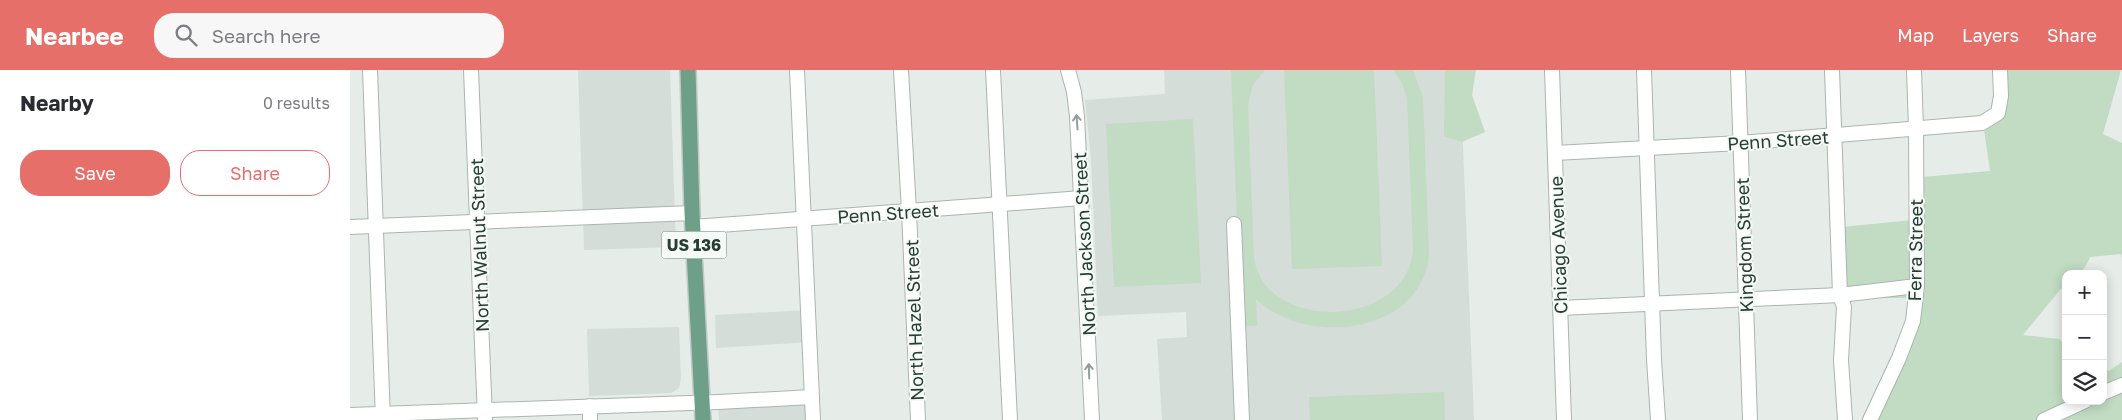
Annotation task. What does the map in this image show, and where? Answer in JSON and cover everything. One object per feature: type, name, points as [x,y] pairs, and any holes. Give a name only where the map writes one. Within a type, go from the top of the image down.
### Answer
[{"type":"main road","name":"US 136","points":[[688,70],[693,220],[704,420]]},
{"type":"street","points":[[370,70],[384,417]]},
{"type":"street","name":"North Walnut Street","points":[[472,70],[485,415]]},
{"type":"street","points":[[797,70],[813,420]]},
{"type":"street","name":"North Hazel Street","points":[[901,70],[910,211],[918,420]]},
{"type":"street","points":[[993,70],[1010,420]]},
{"type":"street","name":"North Jackson Street","points":[[1068,70],[1074,92],[1082,198],[1092,420]]},
{"type":"street","name":"Chicago Avenue","points":[[1552,70],[1564,420]]},
{"type":"street","points":[[1644,70],[1658,420]]},
{"type":"street","name":"Kingdom Street","points":[[1738,70],[1750,420]]},
{"type":"street","points":[[1832,70],[1840,295],[1844,308],[1841,360],[1845,420]]},
{"type":"street","name":"Ferra Street","points":[[1870,420],[1899,358],[1913,321],[1917,286],[1914,70]]},
{"type":"street","name":"Penn Street","points":[[1555,153],[1648,150],[1916,130],[1982,123],[1998,113],[2001,96],[2000,70]]},
{"type":"street","name":"Penn Street","points":[[350,227],[479,222],[804,219],[1082,198]]},
{"type":"street","points":[[1234,224],[1242,420]]},
{"type":"street","points":[[1560,308],[1840,295],[1917,286]]},
{"type":"street","points":[[2107,391],[2122,385]]},
{"type":"street","points":[[350,415],[384,417],[590,413],[703,402],[812,397]]},
{"type":"street","points":[[2044,420],[2076,405]]},
{"type":"shaded area","points":[[578,70],[670,70],[676,247],[584,250]]},
{"type":"shaded area","points":[[1164,70],[1460,70],[1474,420],[1162,420],[1157,339],[1187,337],[1186,312],[1098,316],[1091,159],[1085,100],[1165,94]]},
{"type":"shaded area","points":[[808,310],[810,342],[716,348],[715,315]]},
{"type":"shaded area","points":[[679,327],[681,379],[679,388],[671,393],[589,396],[587,329]]},
{"type":"shaded area","points":[[812,397],[813,420],[719,420],[718,403]]},
{"type":"green space","points":[[1231,70],[1265,70],[1253,85],[1248,105],[1254,258],[1264,283],[1282,300],[1307,309],[1335,312],[1363,307],[1387,295],[1405,277],[1413,251],[1407,98],[1402,83],[1393,70],[1413,70],[1423,97],[1429,255],[1421,282],[1406,302],[1384,317],[1358,325],[1331,327],[1303,324],[1277,314],[1256,299],[1257,326],[1241,326]]},
{"type":"green space","points":[[1284,70],[1374,70],[1382,266],[1292,269]]},
{"type":"green space","points":[[1445,70],[1476,70],[1472,95],[1485,132],[1462,142],[1444,136]]},
{"type":"green space","points":[[2005,70],[2121,70],[2103,134],[2122,143],[2122,259],[2121,254],[2090,257],[2082,270],[2062,270],[2062,288],[2023,335],[2060,339],[2062,343],[2062,405],[2107,405],[2107,370],[2109,371],[2122,362],[2122,420],[1872,420],[1920,298],[1845,298],[1841,227],[1913,220],[1922,177],[1990,171],[1984,129],[2007,109]]},
{"type":"green space","points":[[1193,119],[1201,283],[1114,287],[1106,124]]},
{"type":"green space","points":[[1444,392],[1445,420],[1310,420],[1309,397]]}]
